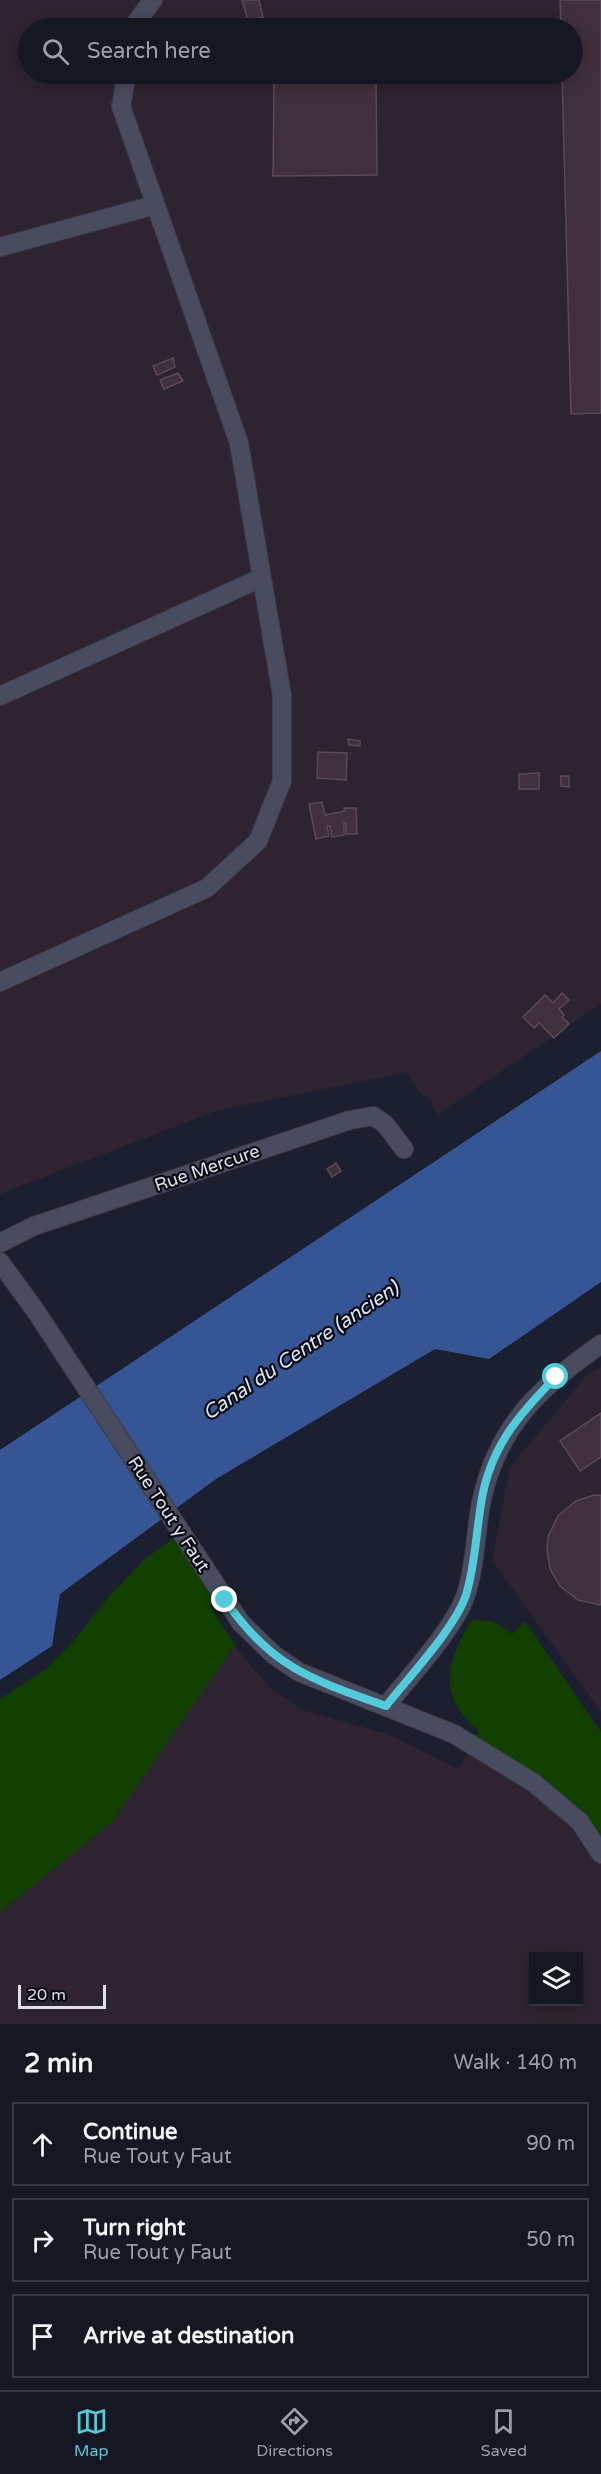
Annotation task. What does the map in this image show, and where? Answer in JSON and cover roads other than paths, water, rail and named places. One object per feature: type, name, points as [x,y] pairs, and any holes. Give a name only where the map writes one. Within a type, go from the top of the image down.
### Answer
[{"type":"street","points":[[138,18],[153,0]]},
{"type":"street","points":[[0,982],[207,888],[258,841],[282,781],[282,696],[238,443],[121,106],[125,84]]},
{"type":"street","points":[[0,247],[155,205]]},
{"type":"street","points":[[0,696],[261,578]]},
{"type":"street","name":"Rue Mercure","points":[[0,1243],[42,1224],[350,1120],[373,1116],[385,1124],[404,1149]]},
{"type":"street","name":"Rue Tout y Faut","points":[[0,1262],[35,1310],[241,1623],[274,1656],[299,1672],[333,1687],[454,1734],[534,1783],[580,1822],[601,1854]]},
{"type":"street","points":[[386,1706],[450,1624],[466,1596],[481,1501],[503,1437],[526,1407],[556,1377],[601,1344]]},
{"type":"water","name":"Canal du Centre (ancien)","points":[[601,1051],[601,1282],[489,1359],[435,1349],[216,1479],[60,1594],[52,1646],[0,1680],[0,1450]]}]
